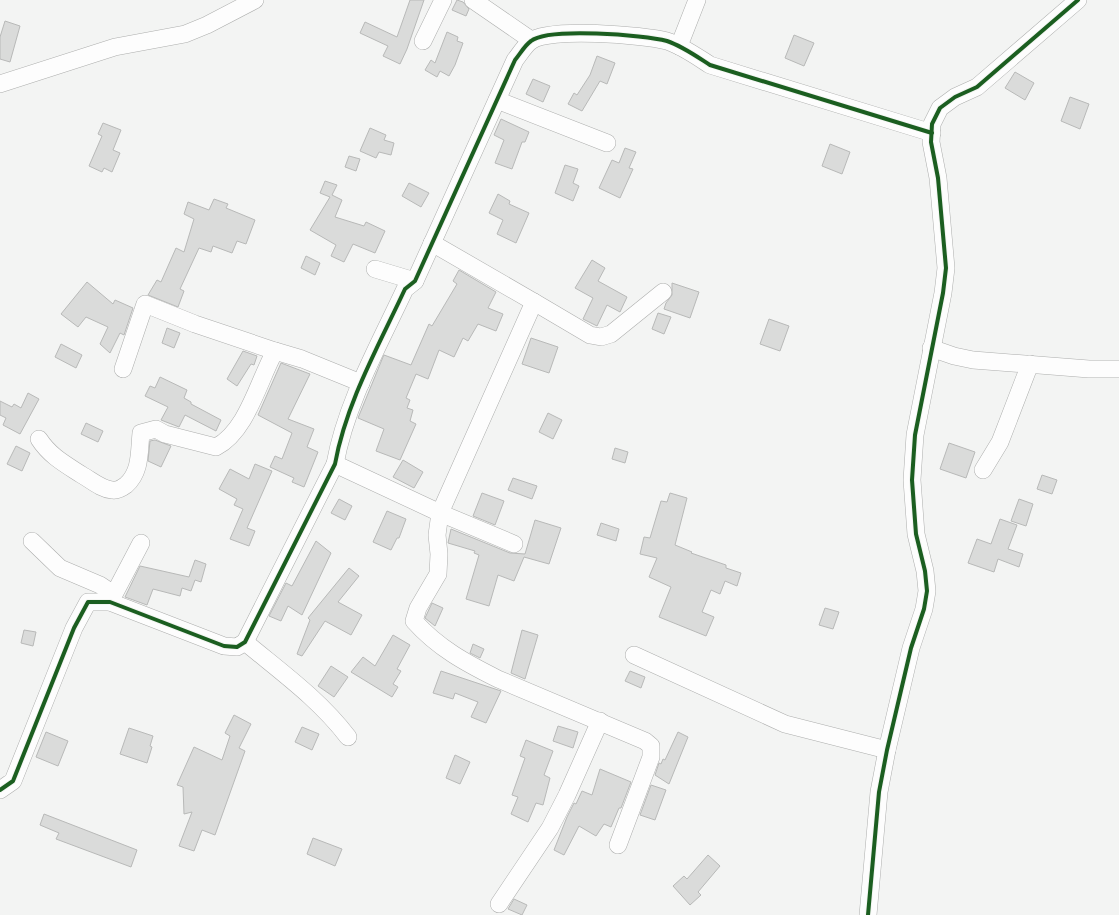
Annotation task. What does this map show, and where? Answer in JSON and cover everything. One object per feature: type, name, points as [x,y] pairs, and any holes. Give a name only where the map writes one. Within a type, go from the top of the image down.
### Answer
[{"type":"street","points":[[0,84],[115,47],[185,34],[255,0]]},
{"type":"street","points":[[423,41],[443,0]]},
{"type":"street","points":[[473,0],[531,40]]},
{"type":"street","points":[[679,46],[697,0]]},
{"type":"street","points":[[868,915],[879,792],[887,750],[911,648],[924,609],[927,591],[925,571],[916,534],[912,480],[915,435],[943,293],[946,268],[938,178],[931,142],[932,124],[940,108],[955,97],[977,87],[1078,0]]},
{"type":"street","points":[[0,790],[13,781],[74,628],[88,602],[111,600],[224,646],[237,647],[245,642],[335,464],[338,446],[361,383],[405,289],[415,281],[515,60],[531,40],[555,34],[618,34],[666,41],[679,46],[710,65],[932,133]]},
{"type":"street","points":[[496,100],[607,143]]},
{"type":"street","points":[[432,243],[590,334],[601,337],[611,334],[663,292]]},
{"type":"street","points":[[376,269],[415,281]]},
{"type":"street","points":[[534,302],[440,513],[437,535],[439,554],[438,574],[418,608],[414,622],[434,642],[476,668],[498,679],[645,741],[650,746],[651,757],[618,845]]},
{"type":"street","points":[[123,369],[145,304],[195,324],[302,359],[361,383]]},
{"type":"street","points":[[931,348],[954,356],[973,360],[1088,369],[1119,369]]},
{"type":"street","points":[[39,439],[46,450],[60,461],[101,486],[113,491],[122,488],[137,472],[141,434],[156,429],[165,434],[216,447],[227,442],[241,426],[275,351]]},
{"type":"street","points":[[983,470],[1000,442],[1030,364]]},
{"type":"street","points":[[335,464],[440,513],[514,544]]},
{"type":"street","points":[[32,541],[60,568],[106,589],[111,600]]},
{"type":"street","points":[[111,600],[141,543]]},
{"type":"street","points":[[245,642],[313,698],[331,715],[348,737]]},
{"type":"street","points":[[634,655],[786,724],[887,750]]},
{"type":"street","points":[[499,904],[550,828],[567,796],[600,721]]},
{"type":"building","points":[[410,0],[424,0],[407,49],[400,64],[383,56],[388,46],[360,33],[365,22],[397,37]]},
{"type":"building","points":[[457,0],[463,2],[469,9],[466,16],[452,10]]},
{"type":"building","points":[[5,21],[20,26],[10,62],[0,59],[0,37]]},
{"type":"building","points":[[447,32],[458,37],[457,41],[463,43],[455,65],[449,76],[440,71],[437,77],[425,70],[431,60],[435,63]]},
{"type":"building","points":[[794,35],[814,43],[804,66],[785,58]]},
{"type":"building","points":[[597,56],[615,63],[607,84],[600,81],[582,111],[568,104],[574,93],[577,95],[590,75]]},
{"type":"building","points":[[1015,72],[1034,83],[1025,100],[1005,88]]},
{"type":"building","points":[[533,79],[550,86],[543,102],[526,94]]},
{"type":"building","points":[[1070,97],[1089,104],[1080,129],[1061,121]]},
{"type":"building","points":[[501,119],[529,132],[525,142],[522,142],[512,169],[495,163],[504,140],[494,135]]},
{"type":"building","points":[[103,123],[121,130],[113,150],[120,153],[112,172],[104,168],[102,172],[89,166],[102,136],[98,134]]},
{"type":"building","points":[[370,128],[386,135],[384,140],[394,143],[391,155],[379,152],[376,158],[360,151]]},
{"type":"building","points":[[830,144],[850,152],[842,174],[822,166]]},
{"type":"building","points":[[625,148],[636,152],[629,168],[633,169],[620,198],[599,188],[612,160],[619,163]]},
{"type":"building","points":[[349,156],[360,159],[356,171],[345,167]]},
{"type":"building","points":[[565,165],[578,169],[573,183],[579,186],[573,201],[555,193]]},
{"type":"building","points":[[325,181],[337,185],[332,195],[342,200],[335,217],[364,226],[366,222],[385,231],[375,253],[353,244],[344,262],[331,256],[336,245],[310,230],[330,197],[320,193]]},
{"type":"building","points":[[409,183],[429,193],[421,207],[402,196]]},
{"type":"building","points":[[498,194],[510,201],[509,204],[529,213],[516,243],[497,234],[503,220],[489,213]]},
{"type":"building","points":[[214,199],[228,204],[226,208],[255,220],[246,244],[237,241],[232,253],[213,246],[211,252],[199,248],[180,289],[184,291],[178,307],[148,295],[157,280],[161,282],[176,248],[184,252],[194,219],[184,214],[188,202],[209,210]]},
{"type":"building","points":[[306,256],[320,263],[315,275],[301,268]]},
{"type":"building","points":[[592,260],[605,268],[598,281],[627,297],[620,312],[607,305],[597,326],[583,319],[593,298],[575,288]]},
{"type":"building","points":[[459,270],[496,292],[488,308],[503,314],[496,331],[478,324],[468,341],[463,338],[454,357],[439,350],[428,379],[416,374],[406,398],[410,400],[407,408],[413,410],[410,421],[416,424],[400,460],[376,451],[384,429],[358,418],[383,357],[384,355],[411,365],[429,324],[432,326],[457,284],[453,281]]},
{"type":"building","points":[[87,282],[113,304],[115,300],[133,308],[124,335],[120,333],[110,353],[100,344],[108,327],[86,317],[78,327],[61,314]]},
{"type":"building","points":[[672,283],[699,292],[690,318],[664,309],[666,303],[672,295]]},
{"type":"building","points":[[658,313],[671,317],[664,334],[652,329]]},
{"type":"building","points":[[769,319],[789,326],[780,351],[760,344]]},
{"type":"building","points":[[167,328],[180,333],[174,348],[162,343]]},
{"type":"building","points":[[531,338],[558,347],[549,373],[522,364]]},
{"type":"building","points":[[61,344],[82,355],[76,368],[55,357]]},
{"type":"building","points":[[243,351],[257,356],[254,365],[251,364],[237,386],[227,379]]},
{"type":"building","points":[[281,363],[310,374],[288,419],[314,429],[307,447],[318,452],[304,487],[292,482],[294,478],[270,467],[275,456],[282,459],[292,433],[258,415]]},
{"type":"building","points":[[160,377],[187,390],[184,398],[191,402],[191,404],[221,420],[216,431],[185,415],[179,427],[161,420],[168,407],[145,396],[150,386],[155,388]]},
{"type":"building","points":[[28,393],[39,399],[20,434],[3,425],[6,418],[0,415],[0,401],[12,407],[14,404],[21,408]]},
{"type":"building","points":[[548,413],[562,420],[553,439],[539,432]]},
{"type":"building","points":[[86,423],[103,431],[98,442],[81,434]]},
{"type":"building","points":[[155,440],[171,446],[161,467],[148,461],[150,441]]},
{"type":"building","points":[[949,443],[975,452],[966,478],[940,469]]},
{"type":"building","points":[[16,446],[30,453],[22,471],[7,464]]},
{"type":"building","points":[[615,448],[628,452],[625,463],[612,459]]},
{"type":"building","points":[[403,460],[423,472],[414,488],[393,477]]},
{"type":"building","points":[[255,464],[272,471],[247,528],[255,531],[249,546],[230,539],[243,509],[234,505],[237,499],[219,489],[230,469],[249,479]]},
{"type":"building","points":[[1042,475],[1057,480],[1052,494],[1037,489]]},
{"type":"building","points":[[513,478],[537,486],[532,499],[508,490]]},
{"type":"building","points":[[482,493],[504,501],[495,525],[473,516]]},
{"type":"building","points":[[670,493],[687,498],[675,545],[692,552],[691,553],[726,565],[726,568],[741,573],[737,586],[725,581],[720,594],[711,590],[702,612],[714,617],[706,636],[659,617],[671,587],[649,577],[657,558],[640,554],[644,537],[650,538],[661,501],[667,502]]},
{"type":"building","points":[[339,499],[352,506],[345,520],[331,513]]},
{"type":"building","points":[[1019,499],[1033,504],[1026,526],[1011,521]]},
{"type":"building","points":[[387,511],[406,519],[399,538],[397,538],[391,550],[373,542]]},
{"type":"building","points":[[1000,519],[1017,525],[1008,549],[1023,554],[1019,567],[998,559],[994,572],[968,563],[977,539],[991,544]]},
{"type":"building","points":[[535,520],[561,528],[549,564],[524,557],[514,581],[498,575],[489,606],[466,599],[479,555],[474,553],[475,551],[448,543],[451,529],[510,553],[525,554]]},
{"type":"building","points":[[601,523],[619,529],[616,541],[597,535]]},
{"type":"building","points":[[316,541],[331,553],[302,615],[288,606],[281,621],[269,616],[286,583],[292,586]]},
{"type":"building","points":[[195,560],[206,564],[201,582],[195,580],[191,591],[182,588],[180,596],[153,589],[147,605],[125,597],[140,566],[189,577]]},
{"type":"building","points":[[349,568],[359,576],[338,602],[362,615],[351,635],[325,621],[302,656],[297,654],[310,620],[308,618]]},
{"type":"building","points":[[432,603],[443,608],[435,626],[425,618]]},
{"type":"building","points":[[825,608],[839,612],[833,629],[819,625]]},
{"type":"building","points":[[24,630],[36,632],[33,646],[21,643]]},
{"type":"building","points":[[522,630],[538,635],[525,679],[511,673]]},
{"type":"building","points":[[393,635],[410,645],[397,669],[401,671],[393,684],[398,687],[392,697],[351,672],[363,657],[375,666]]},
{"type":"building","points":[[473,644],[484,649],[480,658],[470,653]]},
{"type":"building","points":[[331,666],[348,677],[334,697],[318,686]]},
{"type":"building","points":[[441,671],[501,691],[486,723],[471,717],[478,702],[455,693],[453,699],[433,693]]},
{"type":"building","points":[[630,671],[645,677],[641,688],[625,681]]},
{"type":"building","points":[[234,715],[251,724],[239,748],[245,751],[215,835],[202,830],[194,851],[179,846],[192,812],[184,814],[183,787],[177,785],[194,747],[222,760],[230,736],[225,733]]},
{"type":"building","points":[[558,726],[578,732],[573,748],[553,741]]},
{"type":"building","points":[[302,727],[319,734],[312,750],[295,742]]},
{"type":"building","points":[[129,728],[153,736],[150,746],[152,747],[147,763],[120,754]]},
{"type":"building","points":[[46,732],[68,741],[58,766],[36,757]]},
{"type":"building","points":[[678,732],[688,737],[669,784],[655,775],[659,763],[661,764],[663,759],[665,760]]},
{"type":"building","points":[[526,740],[553,751],[544,775],[550,778],[543,805],[536,803],[528,822],[511,814],[518,797],[512,795],[525,758],[520,756]]},
{"type":"building","points":[[455,755],[470,762],[460,784],[446,778]]},
{"type":"building","points":[[600,769],[631,782],[621,808],[619,808],[611,827],[604,824],[596,836],[579,826],[564,855],[554,850],[567,817],[574,803],[576,804],[582,791],[592,795]]},
{"type":"building","points":[[651,785],[666,790],[655,820],[640,815]]},
{"type":"building","points":[[44,814],[137,850],[131,867],[56,839],[59,833],[40,825]]},
{"type":"building","points":[[313,838],[342,849],[335,866],[307,854]]},
{"type":"building","points":[[708,855],[720,866],[698,892],[701,895],[690,905],[673,886],[684,876],[687,879]]},
{"type":"building","points":[[514,899],[527,905],[522,915],[508,909]]},
{"type":"cycle path","points":[[868,915],[879,792],[887,750],[911,648],[924,609],[927,591],[925,571],[916,534],[912,480],[915,435],[943,293],[946,268],[938,178],[931,142],[932,124],[940,108],[955,97],[977,87],[1078,0]]},
{"type":"cycle path","points":[[0,790],[13,781],[74,628],[88,602],[110,602],[224,646],[237,647],[245,642],[335,464],[347,419],[374,353],[405,289],[415,281],[515,60],[531,41],[556,34],[575,33],[638,36],[667,41],[684,48],[710,65],[932,133]]}]
